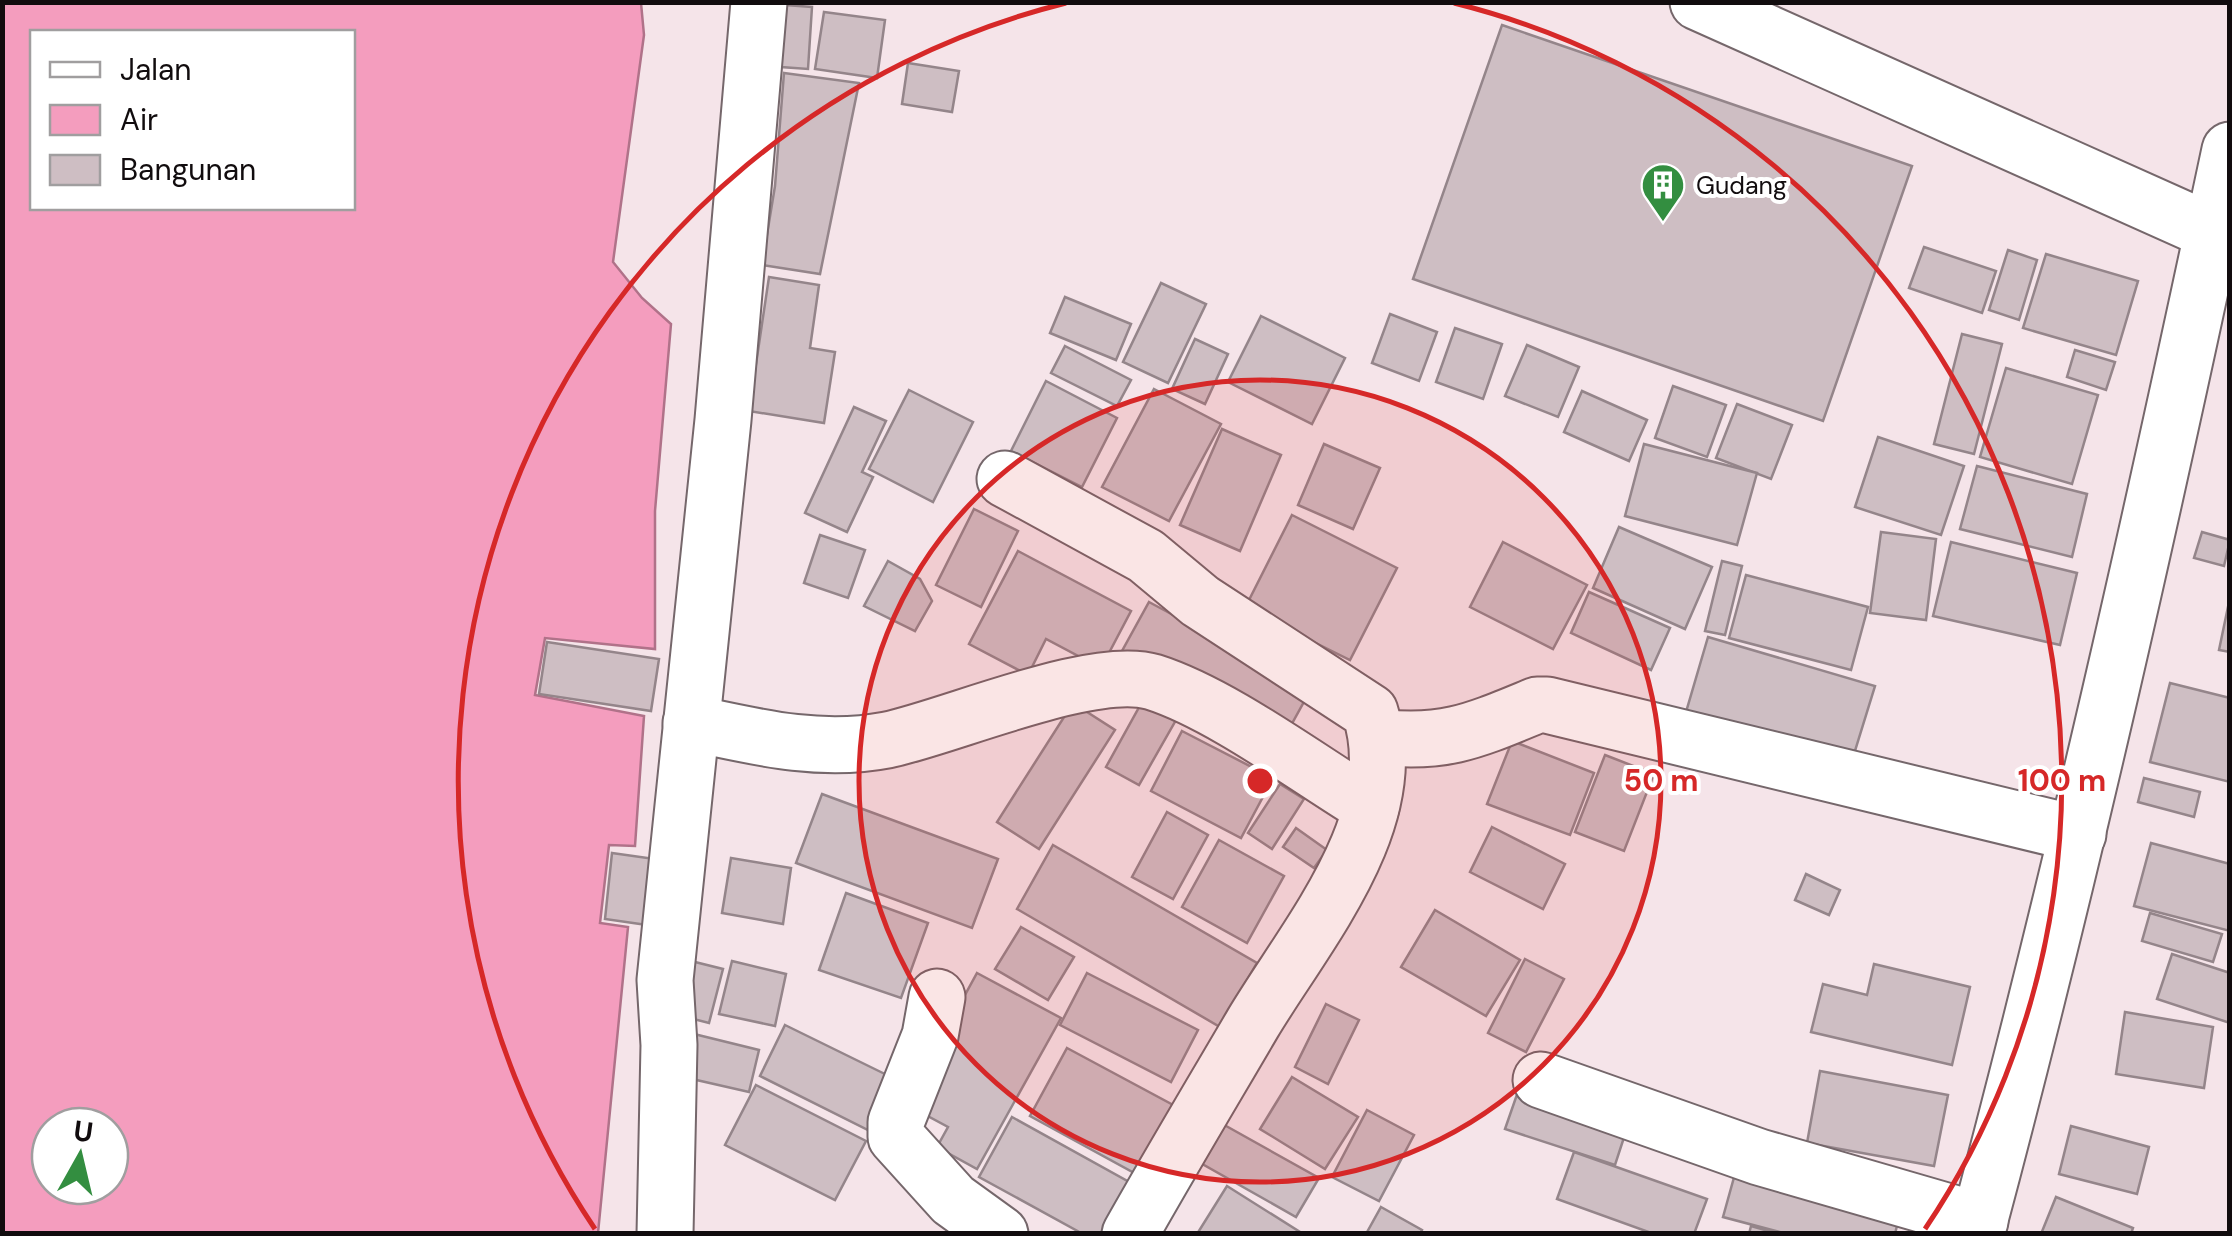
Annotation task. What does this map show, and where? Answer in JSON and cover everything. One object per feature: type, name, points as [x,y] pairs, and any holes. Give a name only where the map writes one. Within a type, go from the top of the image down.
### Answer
[{"type":"main road","points":[[665,1234],[669,1045],[665,980],[759,2]]},
{"type":"main road","points":[[1698,2],[2212,232]]},
{"type":"main road","points":[[1540,1080],[1759,1158],[1978,1227],[2078,834],[2164,467],[2230,150]]},
{"type":"main road","points":[[1005,479],[1146,556],[1200,601],[1370,712],[1378,737],[1370,808],[1331,902],[1256,1018],[1130,1234]]},
{"type":"main road","points":[[691,723],[780,742],[833,745],[887,740],[1115,680],[1151,682],[1226,718],[1370,808]]},
{"type":"main road","points":[[1378,737],[1432,741],[1470,732],[1536,704],[1547,705],[2078,834]]},
{"type":"main road","points":[[938,997],[930,1036],[896,1122],[896,1138],[953,1200],[1000,1234]]},
{"type":"main road","points":[[1010,1234],[1025,1234]]},
{"type":"water","points":[[2,3],[641,3],[644,35],[613,262],[642,298],[671,324],[655,511],[655,649],[545,638],[535,695],[644,716],[635,846],[609,845],[600,923],[628,927],[598,1233],[3,1233]]},
{"type":"building","points":[[785,5],[812,7],[808,69],[781,67]]},
{"type":"building","points":[[824,12],[885,20],[877,78],[815,69]]},
{"type":"building","name":"Gudang","points":[[1502,25],[1912,166],[1823,421],[1413,279]]},
{"type":"building","points":[[908,63],[959,71],[952,112],[902,104]]},
{"type":"building","points":[[784,73],[859,83],[820,274],[762,265],[775,186]]},
{"type":"building","points":[[1924,247],[1996,271],[1982,313],[1909,288]]},
{"type":"building","points":[[2008,250],[2037,260],[2019,320],[1989,310]]},
{"type":"building","points":[[2046,254],[2138,281],[2116,355],[2023,328]]},
{"type":"building","points":[[769,277],[819,285],[810,348],[835,352],[824,423],[749,411]]},
{"type":"building","points":[[1161,283],[1206,304],[1168,383],[1123,362]]},
{"type":"building","points":[[1065,297],[1131,324],[1116,360],[1050,333]]},
{"type":"building","points":[[1390,314],[1437,332],[1419,381],[1372,363]]},
{"type":"building","points":[[1261,316],[1345,358],[1312,424],[1228,382]]},
{"type":"building","points":[[1455,328],[1502,344],[1483,399],[1436,382]]},
{"type":"building","points":[[1962,334],[2002,344],[1974,454],[1934,444]]},
{"type":"building","points":[[1195,339],[1228,354],[1205,404],[1172,389]]},
{"type":"building","points":[[1527,345],[1579,367],[1558,417],[1505,396]]},
{"type":"building","points":[[1065,346],[1131,380],[1117,406],[1051,373]]},
{"type":"building","points":[[2075,350],[2115,362],[2106,390],[2067,377]]},
{"type":"building","points":[[2006,368],[2098,395],[2072,484],[1980,457]]},
{"type":"building","points":[[1046,381],[1117,418],[1082,487],[1011,451]]},
{"type":"building","points":[[1673,386],[1726,405],[1707,457],[1655,438]]},
{"type":"building","points":[[1154,389],[1221,424],[1169,521],[1102,487]]},
{"type":"building","points":[[909,390],[973,422],[933,502],[869,469]]},
{"type":"building","points":[[1582,391],[1647,420],[1629,461],[1564,432]]},
{"type":"building","points":[[1737,404],[1792,425],[1771,479],[1716,458]]},
{"type":"building","points":[[854,407],[886,421],[862,472],[873,477],[847,532],[805,513]]},
{"type":"building","points":[[1222,429],[1281,455],[1240,551],[1180,525]]},
{"type":"building","points":[[1878,437],[1964,466],[1941,535],[1855,507]]},
{"type":"building","points":[[1324,444],[1380,468],[1353,529],[1298,505]]},
{"type":"building","points":[[1644,444],[1757,473],[1737,545],[1625,516]]},
{"type":"building","points":[[1977,466],[2087,494],[2072,557],[1960,529]]},
{"type":"building","points":[[974,509],[1018,531],[981,607],[936,585]]},
{"type":"building","points":[[1292,515],[1397,568],[1350,660],[1245,608]]},
{"type":"building","points":[[1619,527],[1712,567],[1685,629],[1593,588]]},
{"type":"building","points":[[1881,532],[1936,539],[1926,620],[1870,613]]},
{"type":"building","points":[[2202,532],[2230,540],[2224,566],[2194,558]]},
{"type":"building","points":[[820,535],[865,550],[848,598],[804,583]]},
{"type":"building","points":[[1503,542],[1587,585],[1553,649],[1470,607]]},
{"type":"building","points":[[1951,542],[2077,573],[2060,645],[1933,616]]},
{"type":"building","points":[[1018,551],[1131,611],[1101,668],[1046,639],[1028,675],[969,644]]},
{"type":"building","points":[[888,561],[920,579],[932,601],[915,631],[864,606]]},
{"type":"building","points":[[1722,561],[1742,566],[1725,635],[1705,631]]},
{"type":"building","points":[[1746,575],[1868,607],[1851,670],[1729,638]]},
{"type":"building","points":[[1589,592],[1670,628],[1651,670],[1571,633]]},
{"type":"building","points":[[1149,602],[1311,689],[1284,738],[1122,651]]},
{"type":"building","points":[[2230,602],[2230,652],[2219,650]]},
{"type":"building","points":[[1708,637],[1875,686],[1850,767],[1684,719]]},
{"type":"building","points":[[547,642],[659,659],[651,711],[539,694]]},
{"type":"building","points":[[2170,683],[2230,698],[2230,782],[2150,762]]},
{"type":"building","points":[[1142,702],[1176,720],[1139,785],[1106,767]]},
{"type":"building","points":[[1073,703],[1115,730],[1039,849],[997,822]]},
{"type":"building","points":[[1182,731],[1273,778],[1241,838],[1151,791]]},
{"type":"building","points":[[1512,741],[1594,773],[1570,835],[1487,804]]},
{"type":"building","points":[[1605,755],[1654,774],[1624,851],[1575,832]]},
{"type":"building","points":[[2144,778],[2200,792],[2194,817],[2138,802]]},
{"type":"building","points":[[1280,784],[1304,799],[1272,849],[1248,833]]},
{"type":"building","points":[[822,794],[998,859],[972,928],[796,863]]},
{"type":"building","points":[[1167,812],[1208,835],[1173,899],[1132,877]]},
{"type":"building","points":[[1492,827],[1565,864],[1543,909],[1470,872]]},
{"type":"building","points":[[1296,828],[1327,850],[1314,868],[1283,847]]},
{"type":"building","points":[[1219,840],[1284,876],[1247,943],[1182,907]]},
{"type":"building","points":[[2151,843],[2230,864],[2230,931],[2134,906]]},
{"type":"building","points":[[1053,845],[1257,963],[1220,1027],[1017,909]]},
{"type":"building","points":[[612,853],[669,861],[661,927],[605,919]]},
{"type":"building","points":[[731,858],[791,868],[783,924],[722,913]]},
{"type":"building","points":[[1806,874],[1840,890],[1829,915],[1795,900]]},
{"type":"building","points":[[846,893],[928,923],[901,998],[819,970]]},
{"type":"building","points":[[1435,910],[1520,960],[1486,1016],[1401,967]]},
{"type":"building","points":[[2150,913],[2222,934],[2213,962],[2142,941]]},
{"type":"building","points":[[1021,927],[1074,957],[1048,1000],[995,969]]},
{"type":"building","points":[[2172,954],[2230,973],[2230,1023],[2157,999]]},
{"type":"building","points":[[1525,959],[1564,979],[1526,1052],[1488,1033]]},
{"type":"building","points":[[687,960],[723,969],[709,1023],[674,1014]]},
{"type":"building","points":[[732,961],[786,974],[775,1026],[719,1014]]},
{"type":"building","points":[[1874,964],[1970,987],[1952,1065],[1811,1032],[1823,984],[1867,995]]},
{"type":"building","points":[[977,973],[1061,1018],[977,1169],[937,1147],[948,1127],[924,1114],[924,1070]]},
{"type":"building","points":[[1087,973],[1198,1030],[1171,1082],[1060,1025]]},
{"type":"building","points":[[1326,1004],[1359,1020],[1328,1084],[1295,1067]]},
{"type":"building","points":[[2125,1012],[2213,1027],[2204,1088],[2116,1074]]},
{"type":"building","points":[[785,1025],[895,1079],[870,1131],[760,1076]]},
{"type":"building","points":[[690,1033],[759,1050],[749,1092],[679,1076]]},
{"type":"building","points":[[1067,1048],[1175,1106],[1138,1175],[1030,1116]]},
{"type":"building","points":[[1820,1071],[1948,1095],[1934,1166],[1807,1143]]},
{"type":"building","points":[[1292,1077],[1358,1117],[1325,1169],[1260,1129]]},
{"type":"building","points":[[1522,1080],[1631,1116],[1615,1165],[1505,1129]]},
{"type":"building","points":[[756,1085],[866,1141],[835,1200],[725,1145]]},
{"type":"building","points":[[1367,1110],[1414,1135],[1379,1201],[1332,1177]]},
{"type":"building","points":[[1012,1117],[1140,1188],[1115,1234],[1083,1234],[979,1177]]},
{"type":"building","points":[[1219,1122],[1319,1178],[1296,1217],[1197,1161]]},
{"type":"building","points":[[2071,1126],[2149,1147],[2137,1194],[2059,1174]]},
{"type":"building","points":[[1574,1152],[1707,1199],[1694,1234],[1654,1234],[1557,1199]]},
{"type":"building","points":[[1738,1163],[1902,1205],[1895,1234],[1787,1234],[1723,1217]]},
{"type":"building","points":[[1227,1186],[1300,1232],[1299,1234],[1197,1234]]},
{"type":"building","points":[[2056,1197],[2133,1228],[2131,1234],[2041,1234]]},
{"type":"building","points":[[1381,1207],[1422,1230],[1420,1234],[1366,1234]]},
{"type":"building","points":[[1751,1226],[1779,1234],[1749,1234]]},
{"type":"place","name":"Gudang","points":[[1663,223]]}]
